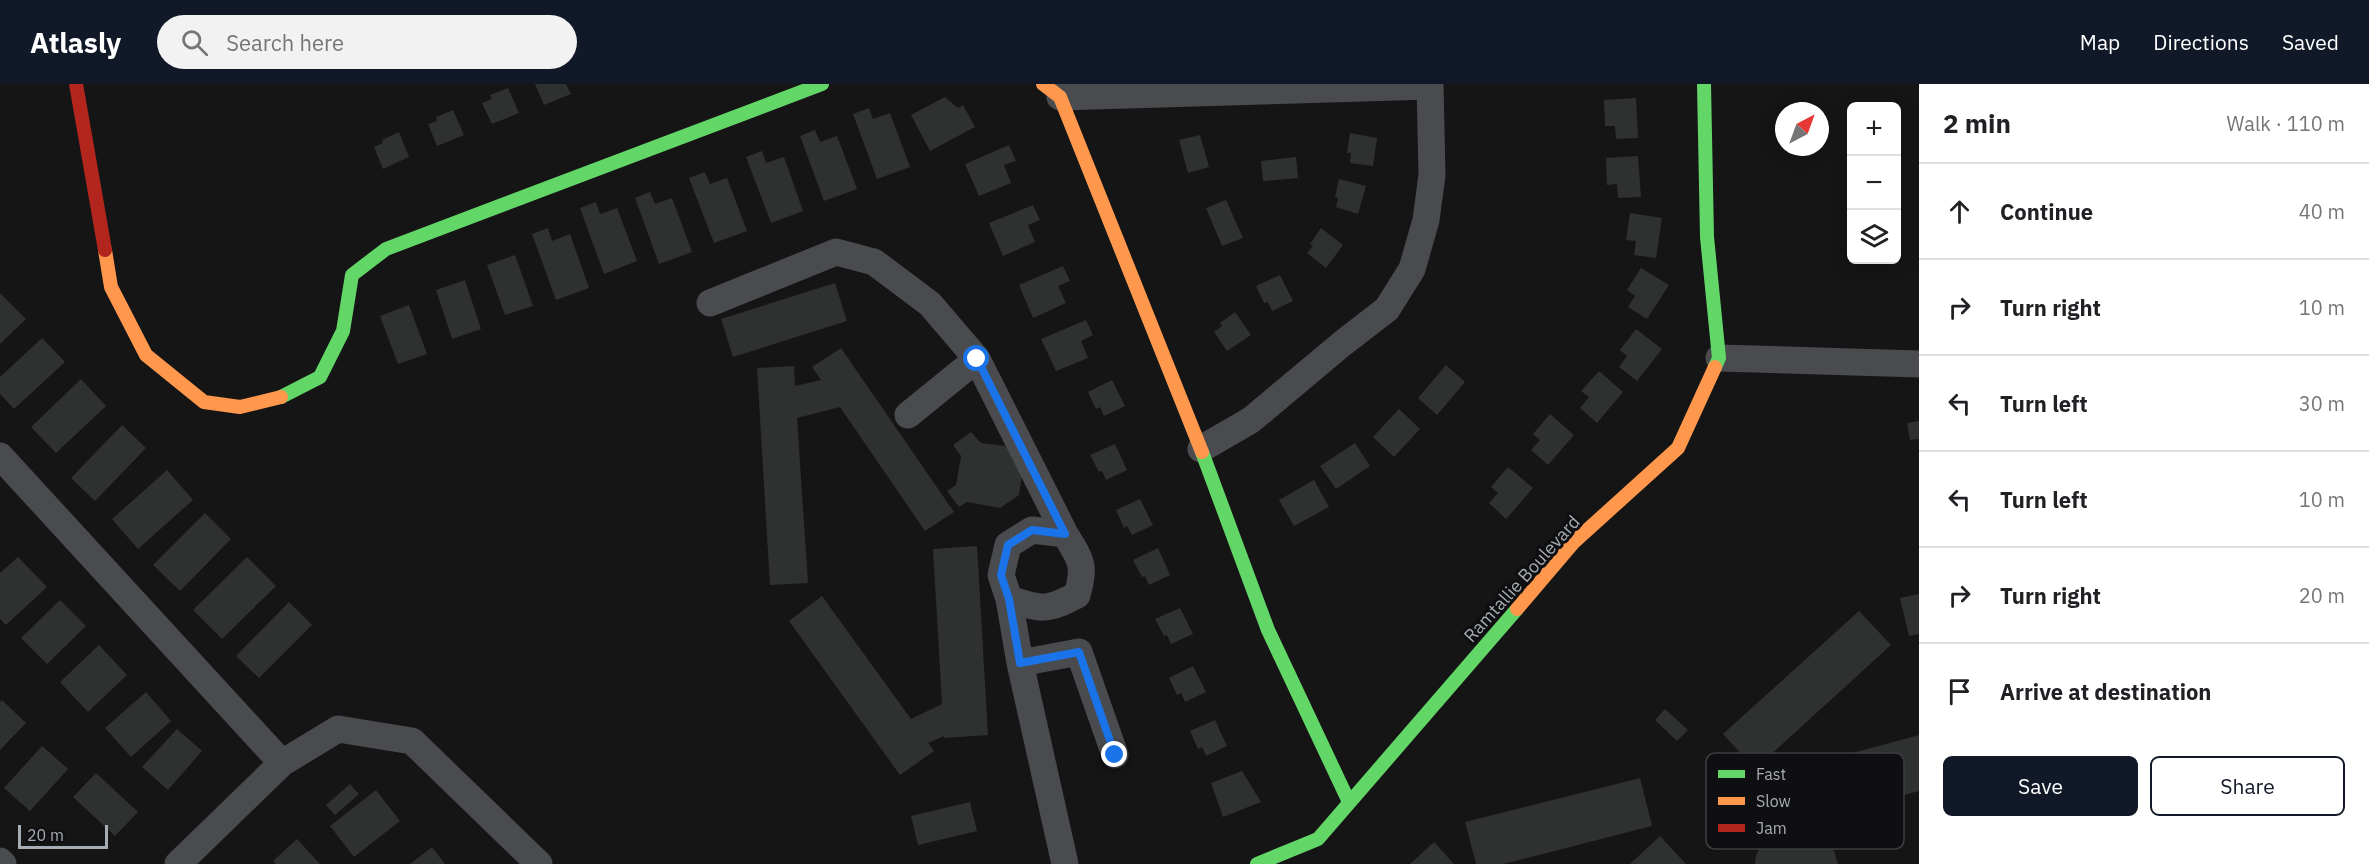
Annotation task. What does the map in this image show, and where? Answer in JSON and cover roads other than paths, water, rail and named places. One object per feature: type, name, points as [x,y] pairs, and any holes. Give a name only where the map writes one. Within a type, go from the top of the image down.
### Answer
[{"type":"street","points":[[76,84],[111,287],[146,355],[204,402],[240,407],[277,399],[320,377],[343,331],[352,275],[386,249],[822,84]]},
{"type":"street","points":[[1704,84],[1707,237],[1719,358],[1919,364]]},
{"type":"street","points":[[1201,449],[1251,420],[1387,309],[1412,269],[1426,220],[1432,175],[1430,85],[1051,90],[1201,449],[1268,630],[1349,802]]},
{"type":"street","points":[[710,303],[836,252],[874,262],[930,304],[977,359],[1078,556],[1083,573],[1077,595],[1054,607],[1032,607],[1009,599]]},
{"type":"street","name":"Ramtallie Boulevard","points":[[1257,864],[1318,839],[1574,542],[1677,448],[1719,358]]},
{"type":"street","points":[[908,415],[977,359]]},
{"type":"street","points":[[0,456],[282,763]]},
{"type":"street","points":[[1065,534],[1032,530],[1008,545],[1001,575],[1009,599],[1020,663],[1065,864]]},
{"type":"street","points":[[1020,663],[1079,652],[1115,755]]},
{"type":"street","points":[[180,864],[282,763],[338,729],[411,741],[539,864]]},
{"type":"street","points":[[0,861],[3,864]]}]
